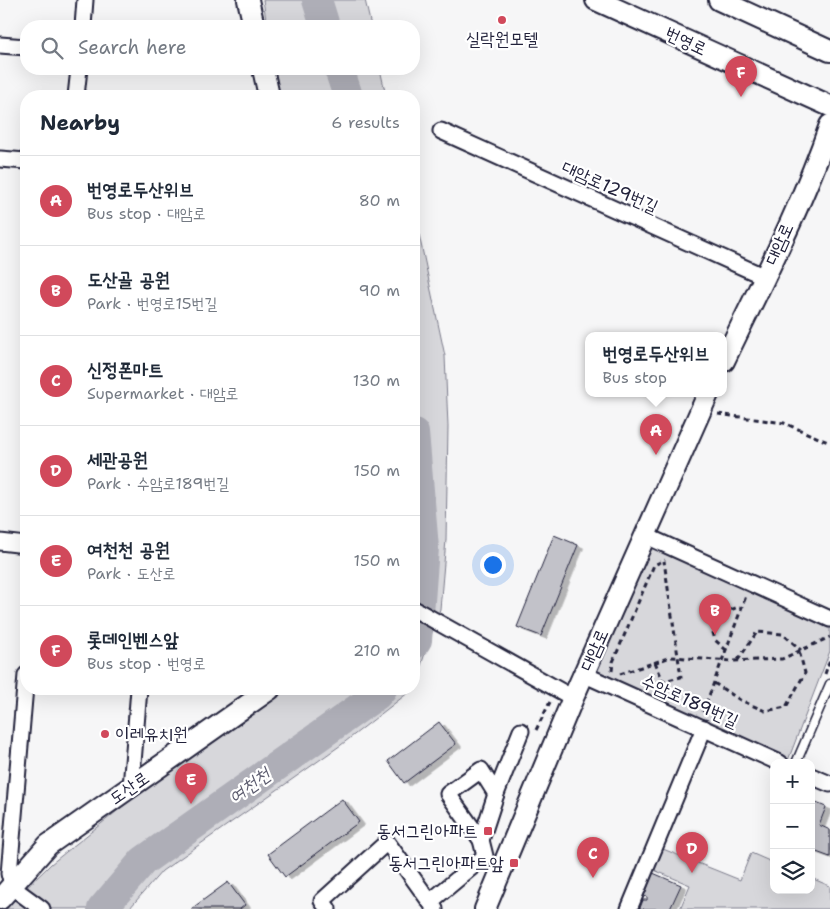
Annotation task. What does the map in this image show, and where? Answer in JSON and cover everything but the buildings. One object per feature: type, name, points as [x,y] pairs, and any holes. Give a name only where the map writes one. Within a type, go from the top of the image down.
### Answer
[{"type":"street","points":[[83,20],[85,0]]},
{"type":"street","points":[[248,0],[253,20]]},
{"type":"street","name":"번영로","points":[[596,0],[830,106]]},
{"type":"street","points":[[719,0],[830,51]]},
{"type":"street","points":[[0,45],[20,47]]},
{"type":"street","points":[[77,90],[78,75]]},
{"type":"street","points":[[264,75],[268,90]]},
{"type":"street","name":"대암로","points":[[727,355],[765,277],[830,125]]},
{"type":"street","name":"대암로129번길","points":[[441,131],[765,277]]},
{"type":"street","points":[[0,159],[20,161]]},
{"type":"street","name":"대암로","points":[[485,909],[583,674],[706,397]]},
{"type":"street","points":[[644,535],[830,618]]},
{"type":"street","points":[[0,542],[20,544]]},
{"type":"street","points":[[420,612],[573,698]]},
{"type":"street","name":"수암로189번길","points":[[583,674],[771,759]]},
{"type":"street","points":[[24,695],[5,884],[42,909]]},
{"type":"street","points":[[131,787],[139,695]]},
{"type":"street","name":"도산로","points":[[5,884],[48,845],[261,695]]},
{"type":"street","points":[[629,909],[704,728]]},
{"type":"street","points":[[481,840],[496,794],[521,730]]},
{"type":"street","points":[[328,909],[322,901],[387,842],[432,906],[485,856],[481,840],[448,794],[481,770],[496,794]]},
{"type":"street","points":[[815,778],[830,784]]},
{"type":"lane","points":[[798,759],[830,684]]},
{"type":"path","points":[[699,412],[784,423],[830,443]]},
{"type":"path","points":[[626,679],[617,675],[611,669],[613,662],[654,565],[666,559],[680,677],[663,680],[655,662]]},
{"type":"path","points":[[693,711],[702,715],[746,594]]},
{"type":"path","points":[[726,650],[715,640],[712,629],[724,613],[738,607],[741,608]]},
{"type":"path","points":[[714,683],[740,700],[765,711],[786,707],[805,673],[800,650],[783,634],[757,632],[738,660]]},
{"type":"path","points":[[617,675],[671,657],[722,660],[782,659],[830,636]]},
{"type":"path","points":[[823,678],[830,659]]},
{"type":"shaded area","points":[[263,0],[365,0],[370,20],[266,20]]},
{"type":"shaded area","points":[[276,75],[381,75],[385,90],[278,90]]},
{"type":"shaded area","points":[[420,239],[445,356],[448,426],[446,540],[440,609],[420,668]]},
{"type":"shaded area","points":[[644,535],[830,619],[830,651],[789,759],[778,759],[583,674]]},
{"type":"shaded area","points":[[262,695],[405,695],[341,745],[162,871],[129,909],[5,909],[51,864]]},
{"type":"shaded area","points":[[658,847],[740,880],[751,853],[770,861],[770,894],[815,894],[815,880],[830,886],[830,909],[680,909],[690,885],[649,868]]},
{"type":"waterway","name":"여천천","points":[[317,0],[323,20]]},
{"type":"waterway","name":"여천천","points":[[341,75],[346,90]]},
{"type":"waterway","name":"여천천","points":[[420,502],[424,548],[420,601]]},
{"type":"waterway","name":"여천천","points":[[102,909],[143,861],[377,695]]},
{"type":"place","name":"실락원모텔","points":[[502,20]]},
{"type":"place","name":"롯데인벤스앞","points":[[741,97]]},
{"type":"place","name":"번영로두산위브","points":[[656,455]]},
{"type":"place","name":"도산골 공원","points":[[715,635]]},
{"type":"place","name":"이레유치원","points":[[105,734]]},
{"type":"place","name":"여천천 공원","points":[[191,804]]},
{"type":"place","name":"동서그린아파트","points":[[488,831]]},
{"type":"place","name":"동서그린아파트앞","points":[[514,863]]},
{"type":"place","name":"세관공원","points":[[692,873]]},
{"type":"place","name":"신정폰마트","points":[[593,878]]}]
